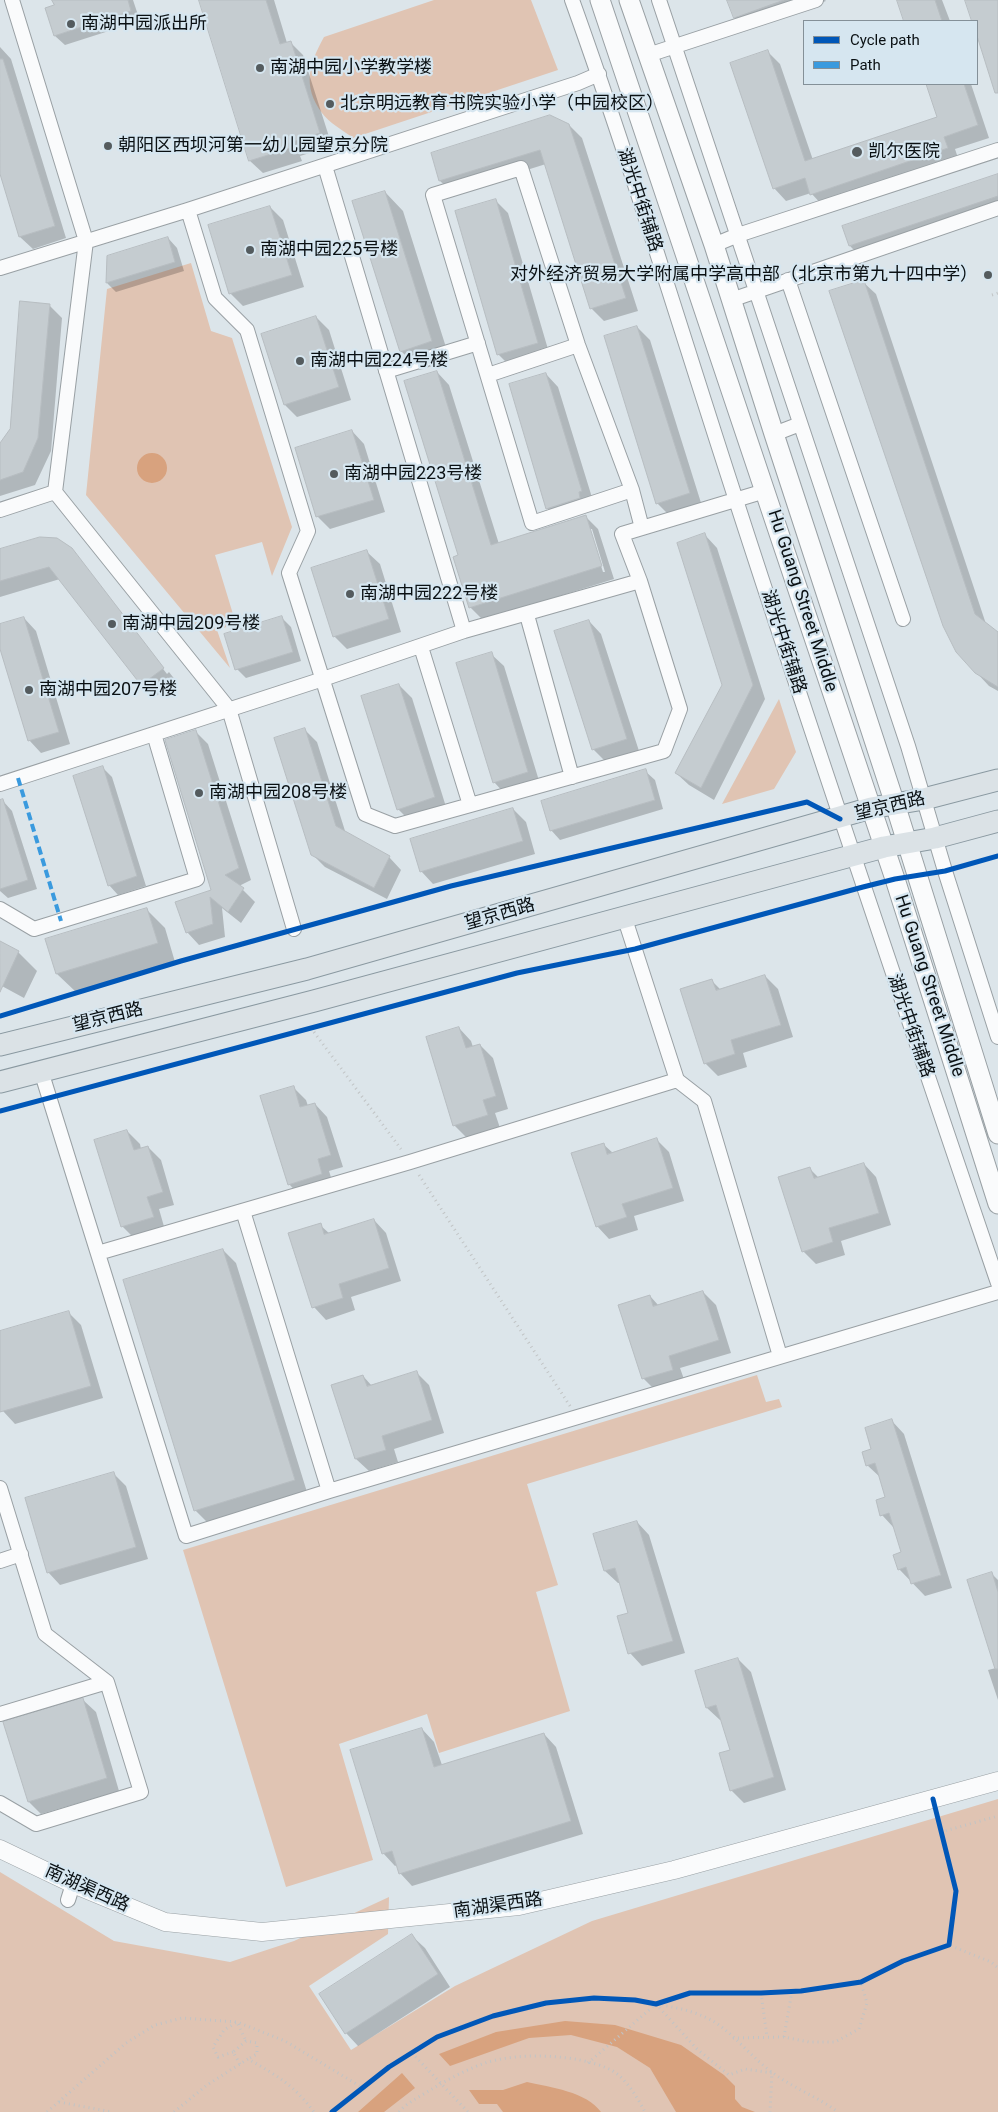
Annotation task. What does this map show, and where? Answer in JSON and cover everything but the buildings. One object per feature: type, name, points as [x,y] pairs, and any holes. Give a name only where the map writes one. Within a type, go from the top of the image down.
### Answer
[{"type":"main road","name":"Hu Guang Street Middle","points":[[600,0],[898,888],[998,1204]]},
{"type":"main road","name":"Hu Guang Street Middle","points":[[629,0],[732,300],[895,804],[998,1134]]},
{"type":"main road","name":"望京西路","points":[[0,1045],[307,970],[840,819],[871,808],[924,799],[998,780]]},
{"type":"main road","name":"望京西路","points":[[0,1082],[304,1003],[884,847],[935,838],[998,821]]},
{"type":"street","points":[[12,0],[86,241],[55,492],[229,709],[294,928]]},
{"type":"street","name":"湖光中街辅路","points":[[572,0],[599,74],[736,501],[825,768],[852,857],[998,1283]]},
{"type":"street","points":[[659,0],[924,799],[998,1037]]},
{"type":"street","points":[[648,55],[816,0]]},
{"type":"street","points":[[0,268],[325,166],[578,83],[599,74]]},
{"type":"street","points":[[714,246],[738,235],[998,150]]},
{"type":"street","points":[[325,166],[464,631]]},
{"type":"street","points":[[632,490],[532,523],[432,195],[521,168],[578,345],[632,490],[642,528]]},
{"type":"street","points":[[732,300],[998,208]]},
{"type":"street","points":[[188,210],[215,298],[246,330],[308,531],[289,573],[365,814],[395,826],[664,752],[680,709],[640,581],[622,534],[766,491]]},
{"type":"street","points":[[788,280],[904,619]]},
{"type":"street","points":[[386,371],[478,343]]},
{"type":"street","points":[[488,375],[578,345]]},
{"type":"street","points":[[774,434],[800,424]]},
{"type":"street","points":[[0,510],[55,492]]},
{"type":"street","points":[[0,784],[323,680],[464,631],[527,615],[640,581]]},
{"type":"street","points":[[527,615],[572,777]]},
{"type":"street","points":[[421,647],[470,805]]},
{"type":"street","points":[[0,909],[34,929],[197,879],[154,734]]},
{"type":"street","points":[[624,916],[676,1080],[704,1101],[780,1356]]},
{"type":"street","points":[[41,1071],[186,1536],[329,1491],[998,1292]]},
{"type":"street","points":[[98,1253],[410,1162],[676,1080]]},
{"type":"street","points":[[243,1211],[329,1491]]},
{"type":"street","points":[[0,1488],[45,1634],[107,1682],[141,1792],[36,1824],[0,1803]]},
{"type":"street","points":[[0,1561],[21,1554]]},
{"type":"street","points":[[0,1714],[107,1682]]},
{"type":"street","name":"南湖渠西路","points":[[0,1848],[70,1892],[165,1922],[262,1932],[519,1906],[674,1870],[998,1781]]},
{"type":"path","points":[[992,295],[998,293]]},
{"type":"path","points":[[302,1030],[320,1025]]},
{"type":"path","points":[[312,1028],[410,1162],[578,1417]]},
{"type":"path","points":[[933,1799],[956,1891],[948,1945]]},
{"type":"path","points":[[941,1832],[998,1816]]},
{"type":"path","points":[[588,2063],[656,2004],[690,1993],[761,1993],[861,1982],[903,1961],[948,1945],[991,1962],[998,1968]]},
{"type":"path","points":[[733,2038],[784,2037],[809,2042],[835,2042],[859,2029],[867,2003],[861,1982]]},
{"type":"path","points":[[784,2037],[792,1991]]},
{"type":"path","points":[[761,1993],[767,2037]]},
{"type":"path","points":[[332,2112],[389,2067],[437,2037],[493,2016],[546,2003],[594,1998],[635,2000],[675,2006],[713,2021],[772,2073],[838,2112]]},
{"type":"path","points":[[656,2004],[697,2049],[729,2075],[746,2069],[772,2073]]},
{"type":"path","points":[[47,2112],[126,2043],[154,2025],[182,2018],[237,2022],[285,2041],[363,2088]]},
{"type":"path","points":[[237,2022],[246,2041]]},
{"type":"path","points":[[237,2022],[224,2030],[213,2047],[218,2057],[233,2052],[246,2041]]},
{"type":"path","points":[[174,2112],[208,2085],[256,2054],[257,2043],[246,2041]]},
{"type":"path","points":[[233,2052],[240,2064]]},
{"type":"path","points":[[412,2053],[468,2112]]},
{"type":"path","points":[[399,2112],[404,2106],[441,2083],[486,2063],[522,2056],[568,2057],[610,2069],[635,2093],[644,2112]]},
{"type":"path","points":[[248,2059],[284,2080],[306,2100],[314,2112]]},
{"type":"path","points":[[770,2112],[772,2073]]},
{"type":"path","points":[[58,2102],[112,2112]]},
{"type":"shaded area","points":[[434,0],[531,0],[558,70],[353,138],[325,117],[312,94],[310,75],[315,56],[324,37]]},
{"type":"shaded area","points":[[191,263],[211,331],[232,338],[292,527],[272,576],[262,542],[215,555],[236,624],[217,630],[230,668],[86,495],[107,289]]},
{"type":"shaded area","points":[[152,453],[163,457],[167,468],[163,479],[152,483],[141,479],[137,468],[141,457]]},
{"type":"shaded area","points":[[779,699],[796,752],[774,789],[722,804]]},
{"type":"shaded area","points":[[757,1375],[766,1402],[779,1399],[782,1407],[527,1484],[558,1585],[536,1592],[570,1711],[439,1753],[427,1714],[339,1744],[373,1860],[286,1887],[183,1550]]},
{"type":"shaded area","points":[[998,1799],[998,2112],[0,2112],[0,1872],[114,1941],[230,1962],[294,1941],[389,1897],[388,1934],[309,1986],[351,2050],[455,1986],[592,1921]]},
{"type":"shaded area","points":[[565,2021],[615,2025],[681,2045],[724,2075],[735,2086],[735,2099],[742,2107],[755,2112],[676,2112],[650,2068],[617,2047],[571,2035],[529,2038],[450,2066],[439,2054],[496,2032]]},
{"type":"shaded area","points":[[402,2073],[415,2088],[384,2112],[358,2112]]},
{"type":"shaded area","points":[[527,2082],[557,2088],[577,2095],[595,2105],[601,2112],[503,2112],[497,2104],[479,2104],[469,2090],[503,2090]]},
{"type":"marked path","points":[[18,778],[61,921]]},
{"type":"cycle path","points":[[0,1016],[181,961],[451,886],[807,802],[840,819]]},
{"type":"cycle path","points":[[0,1111],[517,973],[635,949],[863,887],[895,879],[945,871],[998,856]]},
{"type":"cycle path","points":[[332,2112],[389,2067],[437,2037],[493,2016],[546,2003],[594,1998],[635,2000],[656,2004],[690,1993],[801,1991],[861,1982],[903,1961],[949,1945],[956,1891],[933,1799]]},
{"type":"place","name":"南湖中园派出所","points":[[71,24]]},
{"type":"place","name":"南湖中园小学教学楼","points":[[260,68]]},
{"type":"place","name":"北京明远教育书院实验小学（中园校区）","points":[[330,104]]},
{"type":"place","name":"朝阳区西坝河第一幼儿园望京分院","points":[[108,146]]},
{"type":"place","name":"凯尔医院","points":[[857,152]]},
{"type":"place","name":"南湖中园225号楼","points":[[250,250]]},
{"type":"place","name":"对外经济贸易大学附属中学高中部（北京市第九十四中学）","points":[[988,275]]},
{"type":"place","name":"南湖中园224号楼","points":[[300,361]]},
{"type":"place","name":"南湖中园223号楼","points":[[334,474]]},
{"type":"place","name":"南湖中园222号楼","points":[[350,594]]},
{"type":"place","name":"南湖中园209号楼","points":[[112,624]]},
{"type":"place","name":"南湖中园207号楼","points":[[29,690]]},
{"type":"place","name":"南湖中园208号楼","points":[[199,793]]}]
